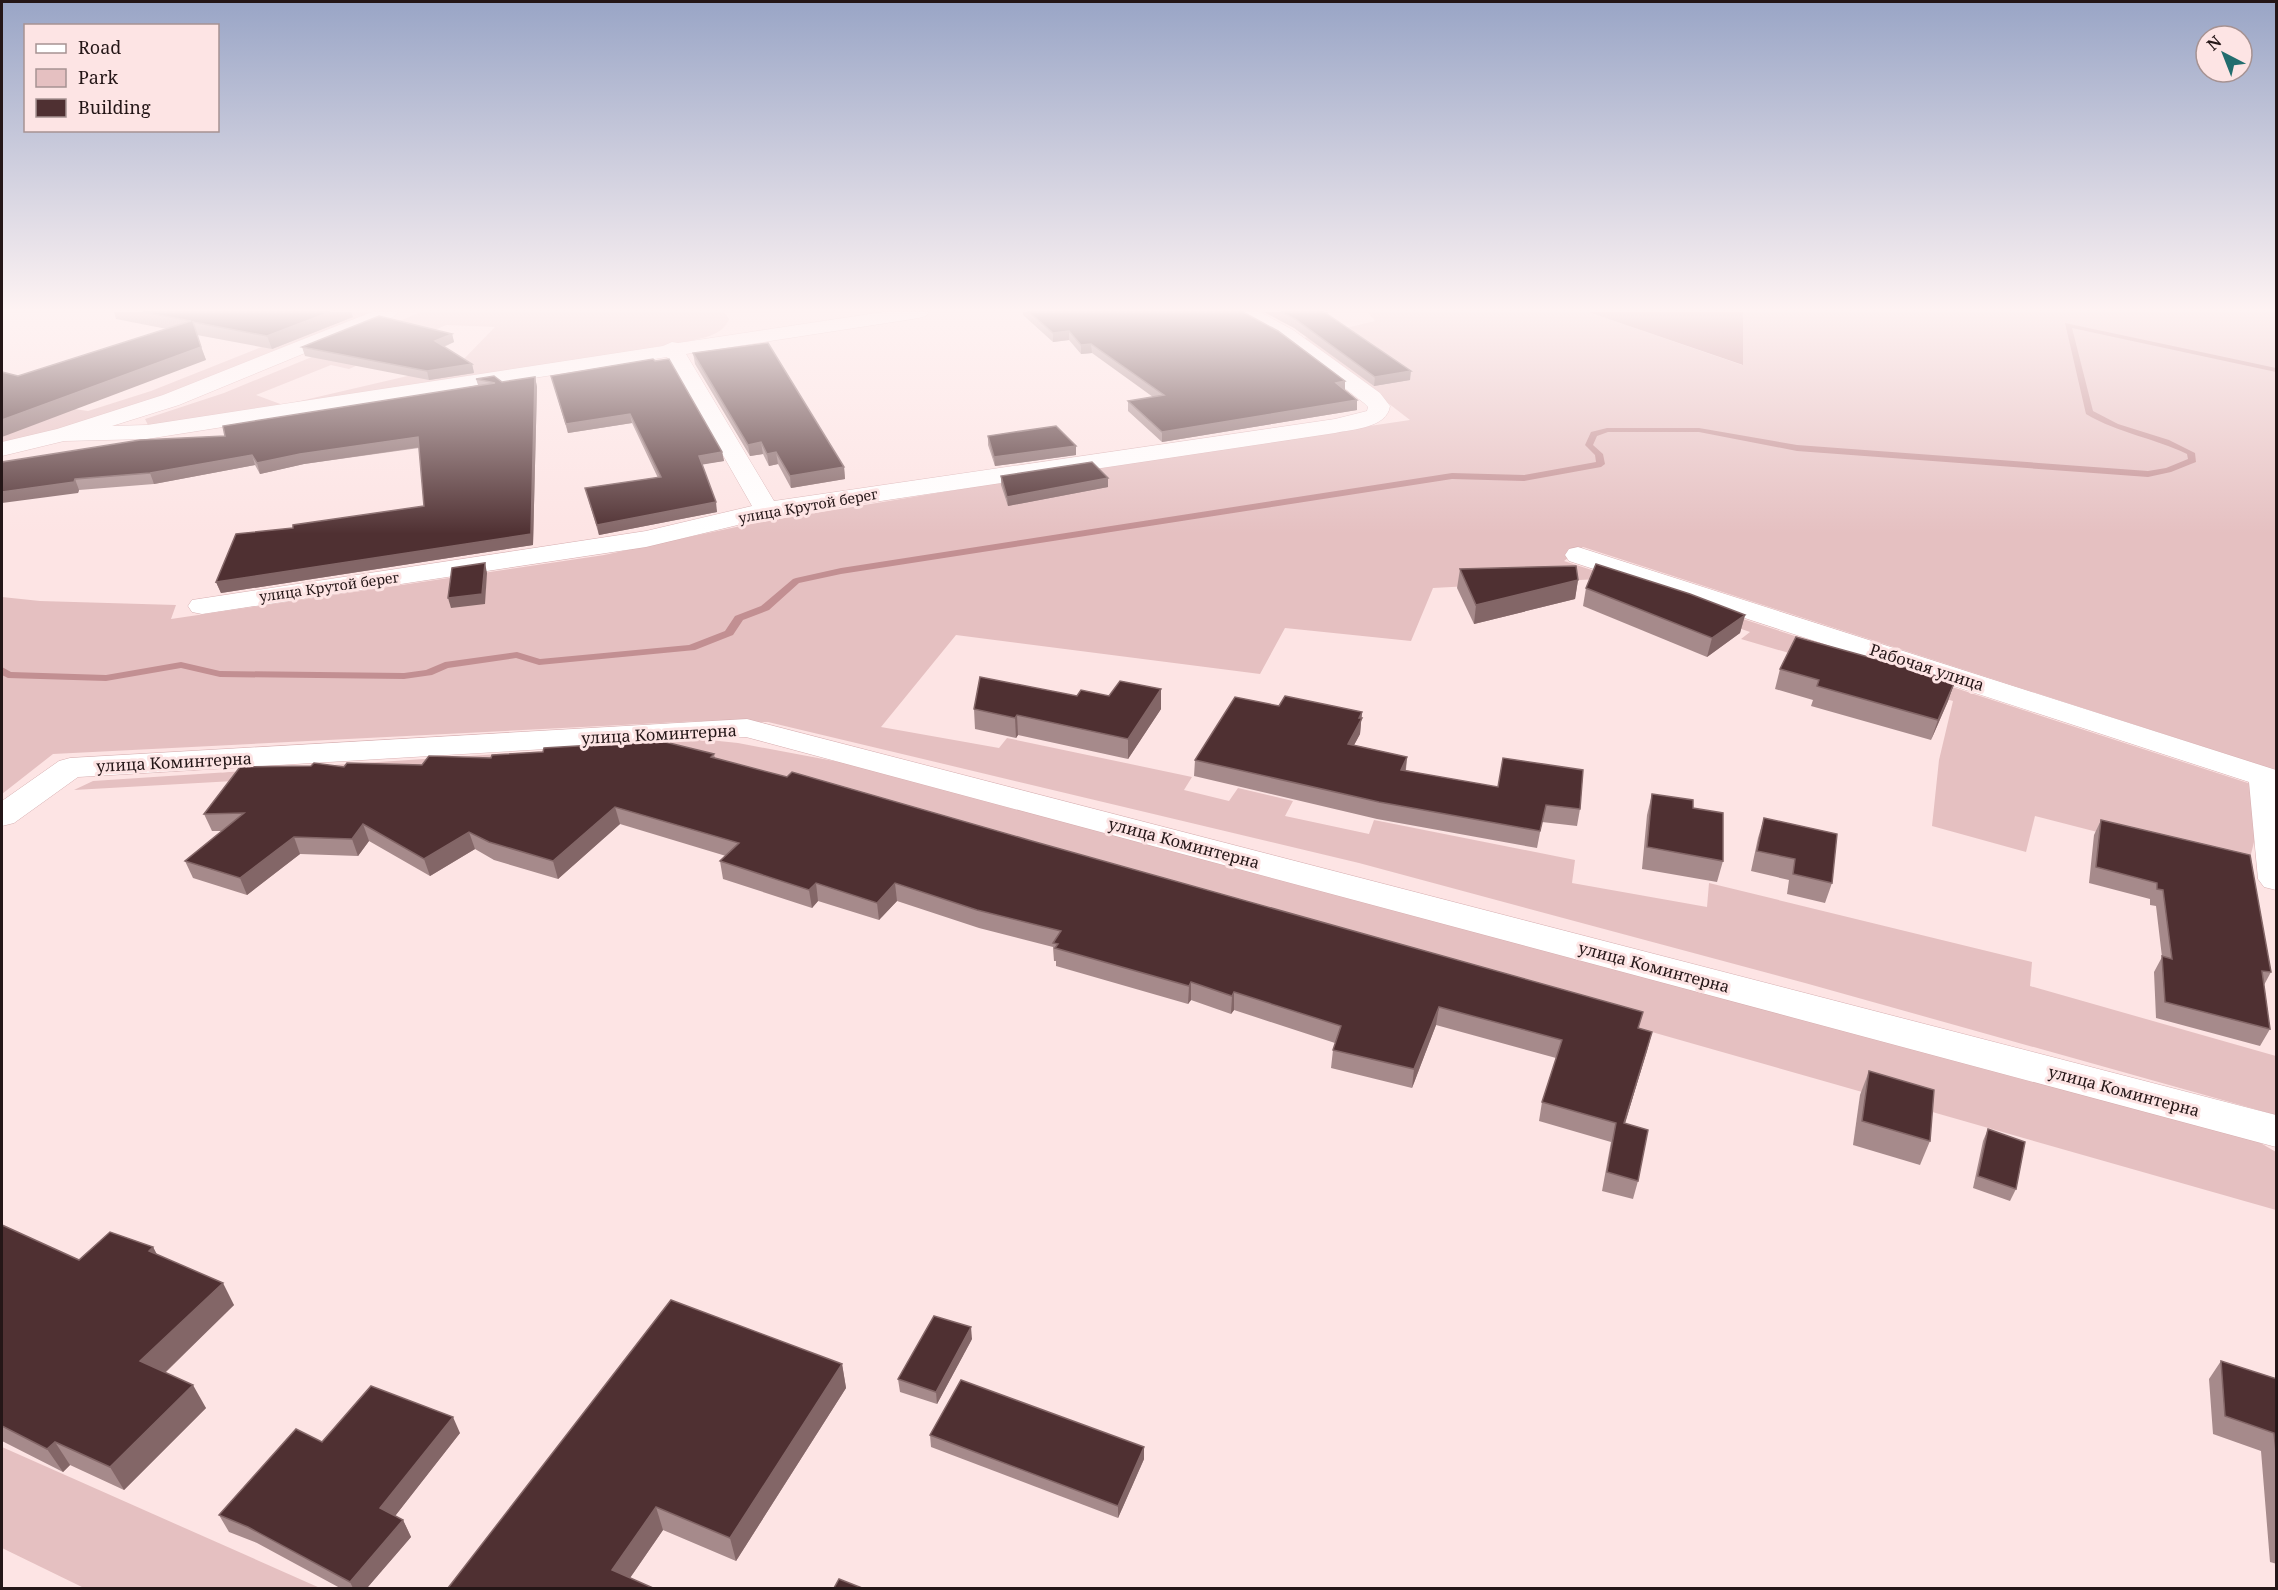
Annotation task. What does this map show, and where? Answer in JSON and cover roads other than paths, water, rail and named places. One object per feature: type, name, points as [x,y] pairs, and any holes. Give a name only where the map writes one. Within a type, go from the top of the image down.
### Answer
[{"type":"street","points":[[2,449],[64,435],[171,400],[205,386]]},
{"type":"street","points":[[64,435],[147,432],[433,386]]},
{"type":"street","points":[[694,386],[767,510]]},
{"type":"street","name":"улица Крутой берег","points":[[202,606],[646,540],[767,510],[1335,426],[1374,417],[1378,413],[1379,405],[1356,386]]},
{"type":"street","name":"Рабочая улица","points":[[1578,555],[2271,778]]},
{"type":"street","name":"улица Коминтерна","points":[[2,816],[70,768],[747,728],[2277,1131]]},
{"type":"street","points":[[2271,778],[2277,879]]},
{"type":"waterway","points":[[2,670],[8,675],[106,678],[181,665],[220,674],[404,676],[428,673],[445,665],[517,655],[539,662],[691,648],[729,633],[739,618],[765,608],[796,581],[841,571],[1452,476],[1524,478],[1601,464],[1599,454],[1589,445],[1594,434],[1607,430],[1699,430],[1797,448],[2148,474],[2168,470],[2193,460],[2191,453],[2166,442],[2115,426],[2089,412],[2083,386]]}]
